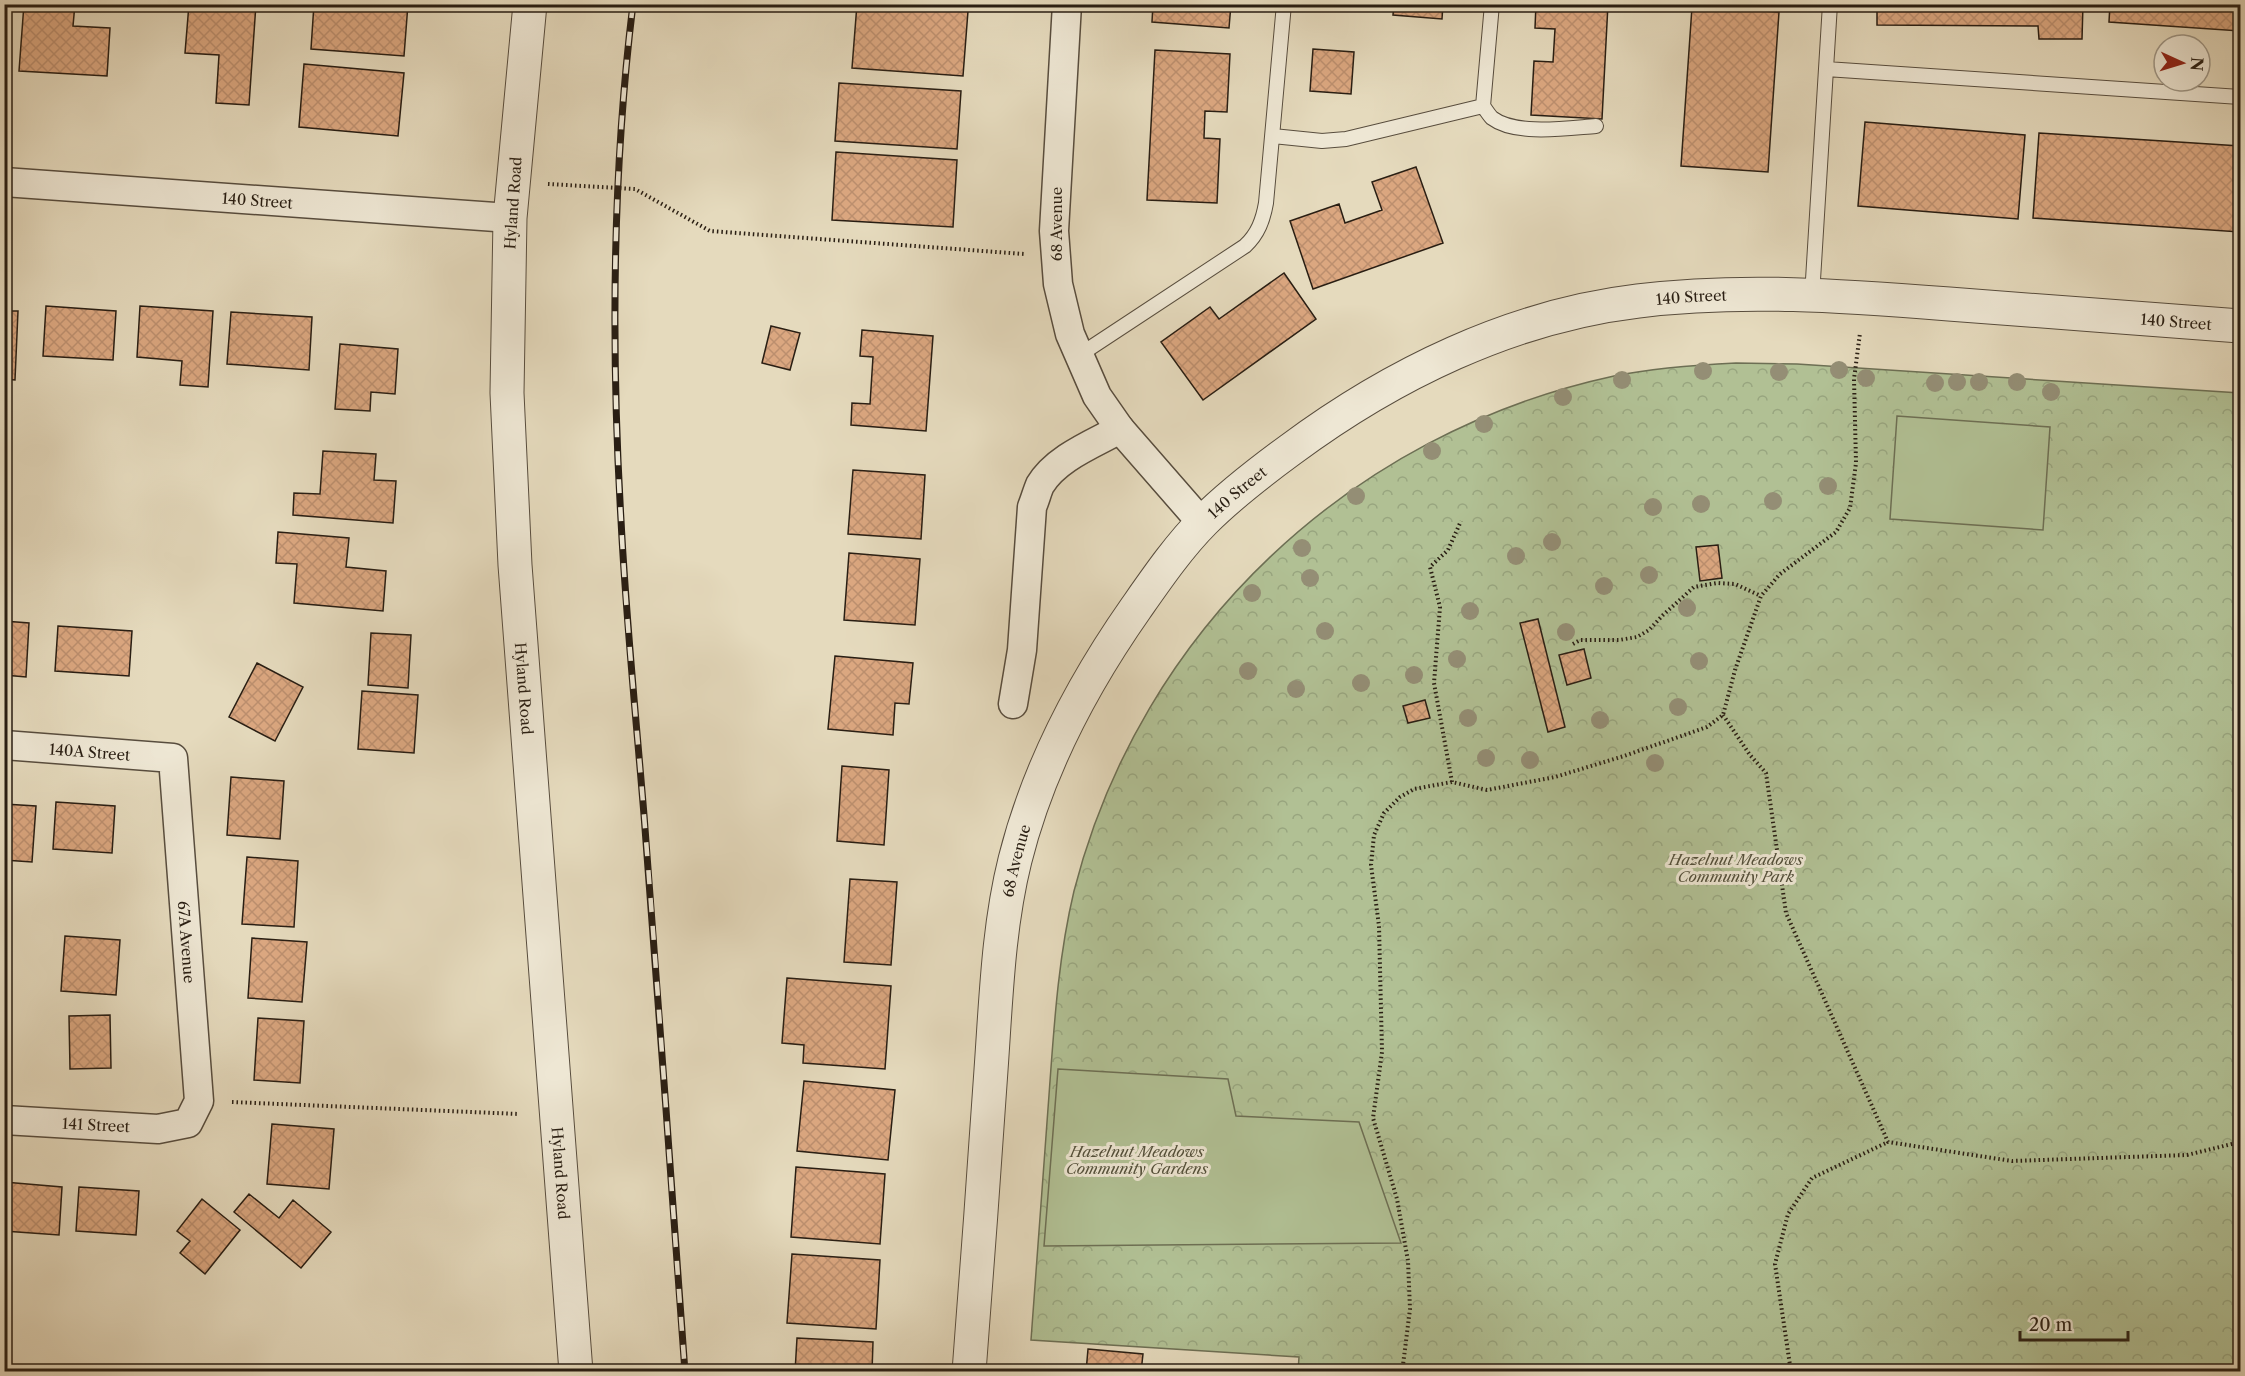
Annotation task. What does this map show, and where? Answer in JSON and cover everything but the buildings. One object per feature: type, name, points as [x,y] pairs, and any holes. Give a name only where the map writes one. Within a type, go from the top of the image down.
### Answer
[{"type":"street","name":"Hyland Road","points":[[530,4],[510,218],[507,393],[515,566],[576,1371]]},
{"type":"street","name":"68 Avenue","points":[[969,1371],[997,986],[1005,907],[1015,858],[1030,810],[1056,742],[1079,697],[1108,648],[1156,579],[1202,523],[1120,429],[1096,396],[1070,334],[1058,284],[1054,231],[1067,4]]},
{"type":"street","name":"140 Street","points":[[4,183],[510,218]]},
{"type":"street","name":"140 Street","points":[[1202,523],[1260,473],[1308,437],[1408,375],[1466,348],[1526,326],[1635,301],[1747,294],[1864,298],[2241,326]]},
{"type":"street","points":[[1013,704],[1022,650],[1032,507],[1039,487],[1051,471],[1064,461],[1120,429]]},
{"type":"street","name":"140A Street","points":[[4,745],[173,758]]},
{"type":"street","name":"67A Avenue","points":[[173,758],[199,1101],[188,1123]]},
{"type":"street","name":"141 Street","points":[[4,1120],[158,1129],[188,1123]]},
{"type":"lane","points":[[1078,356],[1245,246],[1253,238],[1266,203],[1284,4]]},
{"type":"lane","points":[[1492,4],[1484,106],[1492,118],[1519,128],[1565,129],[1596,126]]},
{"type":"lane","points":[[1812,296],[1830,4]]},
{"type":"lane","points":[[1826,69],[2241,97]]},
{"type":"lane","points":[[1273,136],[1322,141],[1346,139],[1484,106]]},
{"type":"path","points":[[539,183],[635,189],[710,231],[1027,255]]},
{"type":"path","points":[[1406,1371],[1403,1365],[1410,1310],[1408,1261],[1397,1199],[1373,1118],[1382,1052],[1379,926],[1371,865],[1374,835],[1384,813],[1400,797],[1414,789],[1452,782],[1487,790],[1555,777],[1707,727],[1723,715],[1735,670],[1761,596],[1780,574],[1836,532],[1850,508],[1856,463],[1854,379],[1860,329]]},
{"type":"path","points":[[1452,782],[1434,683],[1440,607],[1430,567],[1448,550],[1461,521]]},
{"type":"path","points":[[1573,644],[1580,640],[1619,640],[1638,636],[1649,630],[1694,587],[1717,583],[1735,584],[1761,596]]},
{"type":"path","points":[[1723,715],[1750,755],[1766,773],[1786,913],[1888,1142]]},
{"type":"path","points":[[227,1102],[519,1114]]},
{"type":"path","points":[[1791,1371],[1775,1264],[1788,1214],[1812,1178],[1888,1142],[2012,1161],[2187,1155],[2241,1142]]},
{"type":"green space","name":"Hazelnut Meadows Community Park","points":[[1736,363],[1797,364],[2240,393],[2240,1371],[1298,1372],[1299,1357],[1031,1340],[1055,1018],[1060,967],[1074,891],[1106,796],[1150,708],[1205,628],[1270,557],[1345,495],[1428,444],[1518,404],[1614,376],[1675,367]]},
{"type":"green space","points":[[1897,416],[2050,427],[2043,530],[1890,519]]},
{"type":"green space","name":"Hazelnut Meadows Community Gardens","points":[[1058,1069],[1228,1079],[1236,1116],[1359,1122],[1401,1243],[1044,1246]]},
{"type":"railway","points":[[633,4],[617,197],[615,327],[618,456],[626,594],[685,1372]]}]
